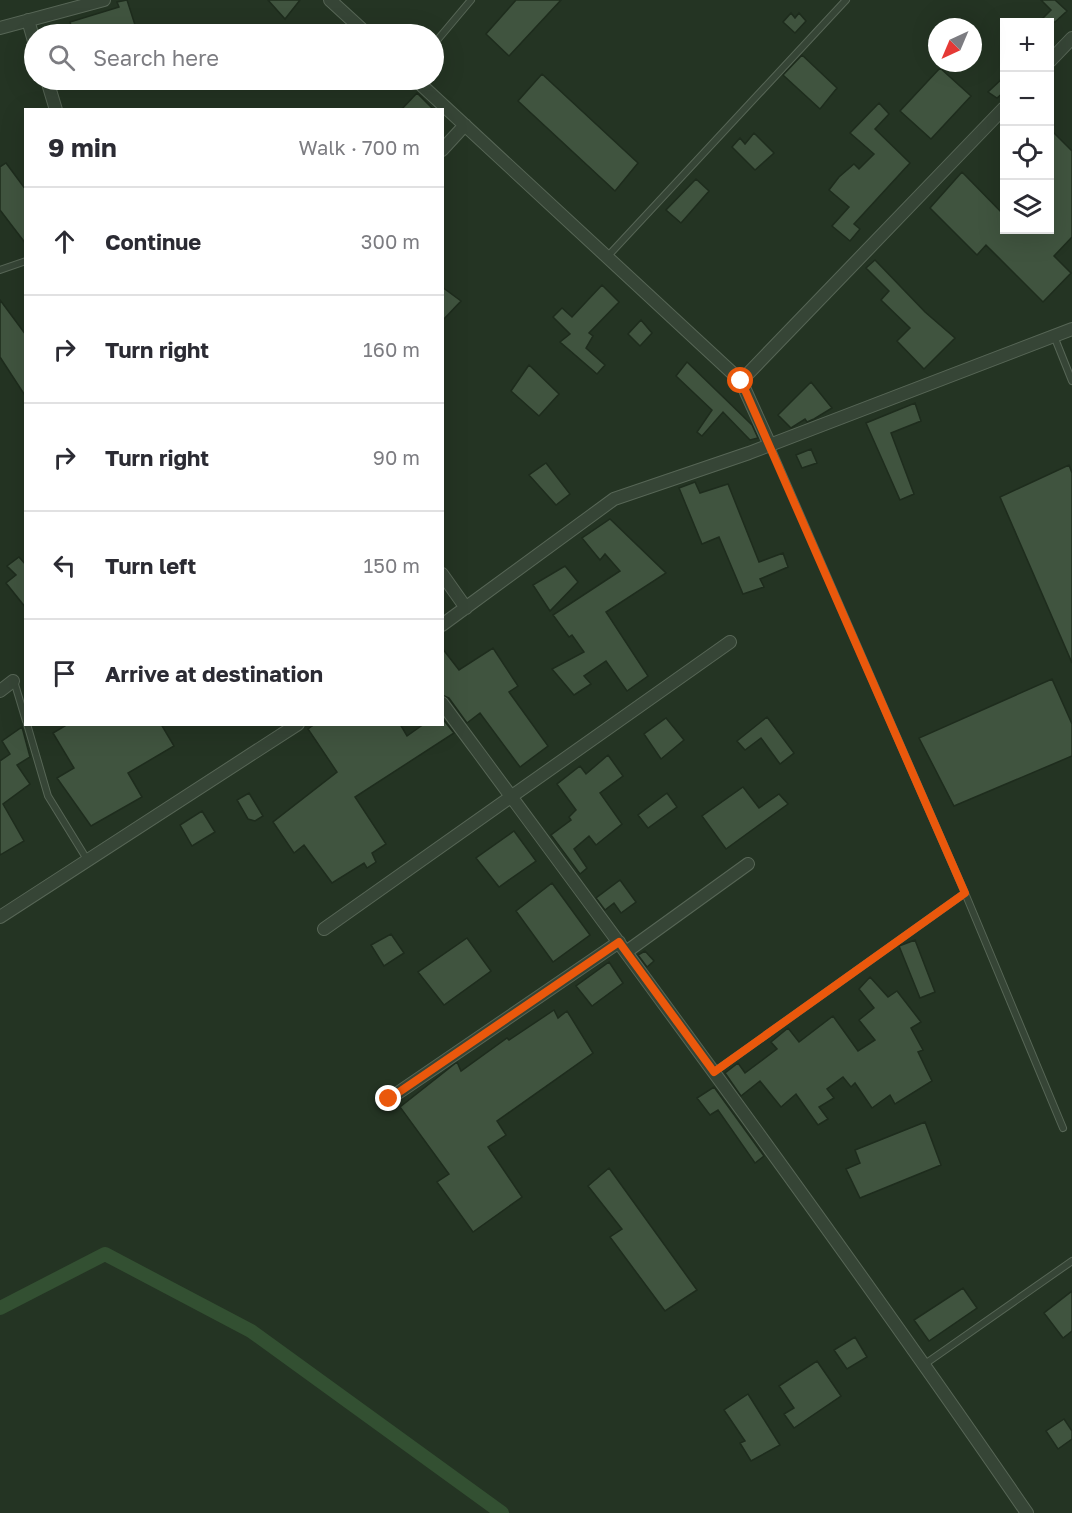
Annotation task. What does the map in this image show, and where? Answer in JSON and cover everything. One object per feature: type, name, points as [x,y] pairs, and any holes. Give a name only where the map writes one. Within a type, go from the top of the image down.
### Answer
[{"type":"street","points":[[0,28],[104,0]]},
{"type":"street","points":[[330,0],[356,24]]},
{"type":"street","points":[[28,20],[29,24]]},
{"type":"street","points":[[1054,57],[1072,38]]},
{"type":"street","points":[[50,90],[55,108]]},
{"type":"street","points":[[427,90],[741,381],[770,445]]},
{"type":"street","points":[[741,381],[1000,113]]},
{"type":"street","points":[[444,148],[465,125]]},
{"type":"street","points":[[444,624],[614,499],[770,445],[1072,329]]},
{"type":"street","points":[[444,577],[466,608]]},
{"type":"street","points":[[324,929],[730,642]]},
{"type":"street","points":[[0,692],[13,681]]},
{"type":"street","points":[[444,706],[714,1072],[925,1364],[1027,1513]]},
{"type":"street","points":[[0,917],[295,726]]},
{"type":"street","points":[[389,1099],[747,864]]},
{"type":"lane","points":[[444,32],[471,0]]},
{"type":"lane","points":[[607,257],[846,0]]},
{"type":"lane","points":[[0,270],[24,262]]},
{"type":"lane","points":[[1054,336],[1072,381]]},
{"type":"lane","points":[[770,445],[965,893],[1063,1128]]},
{"type":"lane","points":[[13,681],[24,717]]},
{"type":"lane","points":[[27,726],[48,796],[88,861]]},
{"type":"lane","points":[[714,1072],[965,893]]},
{"type":"lane","points":[[925,1364],[1072,1261]]},
{"type":"building","points":[[127,0],[135,24],[70,24],[70,22],[119,7],[117,2]]},
{"type":"building","points":[[268,0],[300,0],[285,19]]},
{"type":"building","points":[[516,0],[561,0],[509,56],[486,34]]},
{"type":"building","points":[[1041,0],[1055,0],[1067,11],[1054,22],[1054,18],[1043,18],[1051,10]]},
{"type":"building","points":[[791,13],[795,18],[799,13],[806,21],[795,33],[783,22]]},
{"type":"building","points":[[802,55],[837,88],[820,109],[783,75]]},
{"type":"building","points":[[936,72],[944,72],[971,96],[931,139],[900,111]]},
{"type":"building","points":[[542,74],[638,163],[615,191],[518,101]]},
{"type":"building","points":[[1000,81],[1000,95],[997,98],[988,92]]},
{"type":"building","points":[[417,93],[432,108],[403,108]]},
{"type":"building","points":[[879,103],[889,114],[875,129],[910,163],[854,224],[860,229],[850,241],[832,226],[849,207],[829,190],[839,177],[854,164],[859,169],[874,154],[850,133]]},
{"type":"building","points":[[754,133],[774,153],[755,170],[732,147],[740,138],[745,144]]},
{"type":"building","points":[[1054,133],[1072,151],[1072,237],[1054,256],[1071,273],[1043,302],[986,245],[977,255],[930,208],[962,172],[1000,211],[1000,234],[1054,234]]},
{"type":"building","points":[[6,163],[24,187],[24,241],[0,210],[0,167]]},
{"type":"building","points":[[696,179],[709,191],[681,223],[666,210]]},
{"type":"building","points":[[875,260],[925,312],[955,338],[924,369],[897,341],[910,328],[881,300],[889,291],[866,268]]},
{"type":"building","points":[[602,285],[619,302],[589,333],[593,336],[586,348],[605,365],[597,374],[560,342],[570,334],[553,317],[562,308],[572,317]]},
{"type":"building","points":[[444,288],[461,301],[444,319]]},
{"type":"building","points":[[0,300],[24,332],[24,394],[0,357]]},
{"type":"building","points":[[641,320],[652,333],[640,346],[628,334]]},
{"type":"building","points":[[687,362],[752,425],[758,438],[750,440],[723,412],[702,436],[697,432],[712,410],[676,376]]},
{"type":"building","points":[[529,365],[559,394],[539,416],[511,391]]},
{"type":"building","points":[[811,382],[832,408],[814,419],[807,422],[805,419],[791,428],[778,415]]},
{"type":"building","points":[[915,403],[921,421],[891,433],[914,494],[900,500],[866,423]]},
{"type":"building","points":[[811,449],[817,463],[802,468],[796,455]]},
{"type":"building","points":[[546,463],[570,494],[556,505],[529,475]]},
{"type":"building","points":[[1069,465],[1072,473],[1072,663],[1000,497]]},
{"type":"building","points":[[695,482],[700,493],[728,484],[759,562],[783,553],[788,567],[760,579],[764,587],[743,594],[719,537],[702,544],[679,488]]},
{"type":"building","points":[[610,519],[666,573],[606,612],[648,676],[627,691],[606,661],[584,676],[591,684],[574,695],[552,669],[584,652],[572,635],[569,637],[553,615],[620,571],[605,554],[600,560],[582,538]]},
{"type":"building","points":[[19,557],[24,563],[24,606],[6,583],[16,575],[7,566]]},
{"type":"building","points":[[565,566],[578,582],[550,611],[533,585]]},
{"type":"building","points":[[493,648],[518,686],[509,692],[548,746],[520,767],[480,713],[467,723],[449,698],[444,696],[444,651],[459,670]]},
{"type":"building","points":[[1052,679],[1072,724],[1072,756],[954,806],[919,738]]},
{"type":"building","points":[[767,717],[794,753],[780,764],[761,738],[745,750],[737,741]]},
{"type":"building","points":[[666,718],[684,740],[661,759],[644,734]]},
{"type":"building","points":[[444,720],[454,733],[355,797],[386,844],[372,853],[376,862],[367,868],[364,863],[332,883],[304,845],[294,853],[273,822],[337,772],[308,729],[312,726],[401,726],[407,736],[421,726],[444,726]]},
{"type":"building","points":[[65,726],[162,726],[174,746],[128,773],[142,797],[91,826],[57,778],[74,768],[53,733]]},
{"type":"building","points":[[22,727],[30,757],[17,765],[30,784],[3,804],[24,841],[0,855],[0,761],[10,754],[2,741]]},
{"type":"building","points":[[608,755],[623,776],[600,793],[622,824],[596,845],[589,836],[574,849],[587,868],[580,874],[551,835],[571,820],[569,817],[576,810],[557,784],[580,766],[586,774]]},
{"type":"building","points":[[743,787],[759,808],[779,794],[788,804],[726,849],[702,816]]},
{"type":"building","points":[[249,793],[263,816],[255,821],[248,819],[237,800]]},
{"type":"building","points":[[667,793],[677,807],[648,828],[638,815]]},
{"type":"building","points":[[202,811],[215,832],[192,846],[180,825]]},
{"type":"building","points":[[514,831],[536,861],[499,887],[476,858]]},
{"type":"building","points":[[620,880],[636,902],[621,913],[614,903],[605,910],[596,898]]},
{"type":"building","points":[[552,883],[590,935],[553,962],[516,911]]},
{"type":"building","points":[[391,934],[404,953],[384,966],[371,945]]},
{"type":"building","points":[[467,938],[491,971],[444,1005],[418,972]]},
{"type":"building","points":[[915,940],[935,992],[920,998],[899,946]]},
{"type":"building","points":[[645,951],[654,961],[647,967],[638,955]]},
{"type":"building","points":[[609,962],[623,983],[592,1006],[576,986]]},
{"type":"building","points":[[870,977],[888,997],[897,991],[921,1022],[911,1028],[923,1050],[918,1052],[932,1081],[895,1104],[890,1095],[872,1108],[855,1083],[851,1087],[843,1077],[827,1089],[834,1098],[819,1107],[828,1119],[818,1125],[796,1094],[781,1107],[760,1081],[741,1096],[725,1073],[738,1063],[745,1073],[777,1049],[771,1042],[788,1028],[799,1042],[833,1016],[858,1051],[875,1040],[859,1020],[874,1008],[859,989]]},
{"type":"building","points":[[554,1010],[558,1018],[567,1011],[593,1053],[497,1121],[506,1135],[488,1147],[522,1197],[473,1232],[437,1182],[449,1174],[400,1107],[457,1062],[461,1071],[507,1038],[509,1040]]},
{"type":"building","points":[[714,1087],[764,1156],[755,1163],[718,1110],[710,1115],[697,1098]]},
{"type":"building","points":[[925,1122],[941,1165],[860,1198],[846,1169],[860,1163],[855,1150]]},
{"type":"building","points":[[609,1168],[697,1290],[665,1311],[610,1237],[622,1229],[588,1186]]},
{"type":"building","points":[[963,1288],[977,1308],[929,1341],[914,1320]]},
{"type":"building","points":[[1072,1291],[1072,1331],[1063,1338],[1044,1313]]},
{"type":"building","points":[[855,1337],[867,1357],[847,1369],[834,1350]]},
{"type":"building","points":[[817,1361],[841,1396],[794,1428],[784,1414],[794,1408],[779,1386]]},
{"type":"building","points":[[748,1394],[780,1445],[751,1461],[740,1443],[745,1441],[724,1410]]},
{"type":"building","points":[[1064,1419],[1072,1431],[1072,1439],[1058,1449],[1046,1431]]},
{"type":"waterway","points":[[0,1308],[105,1254],[251,1331],[502,1513]]},
{"type":"route","points":[[389,1099],[619,942],[714,1072],[965,893],[741,381]]}]
